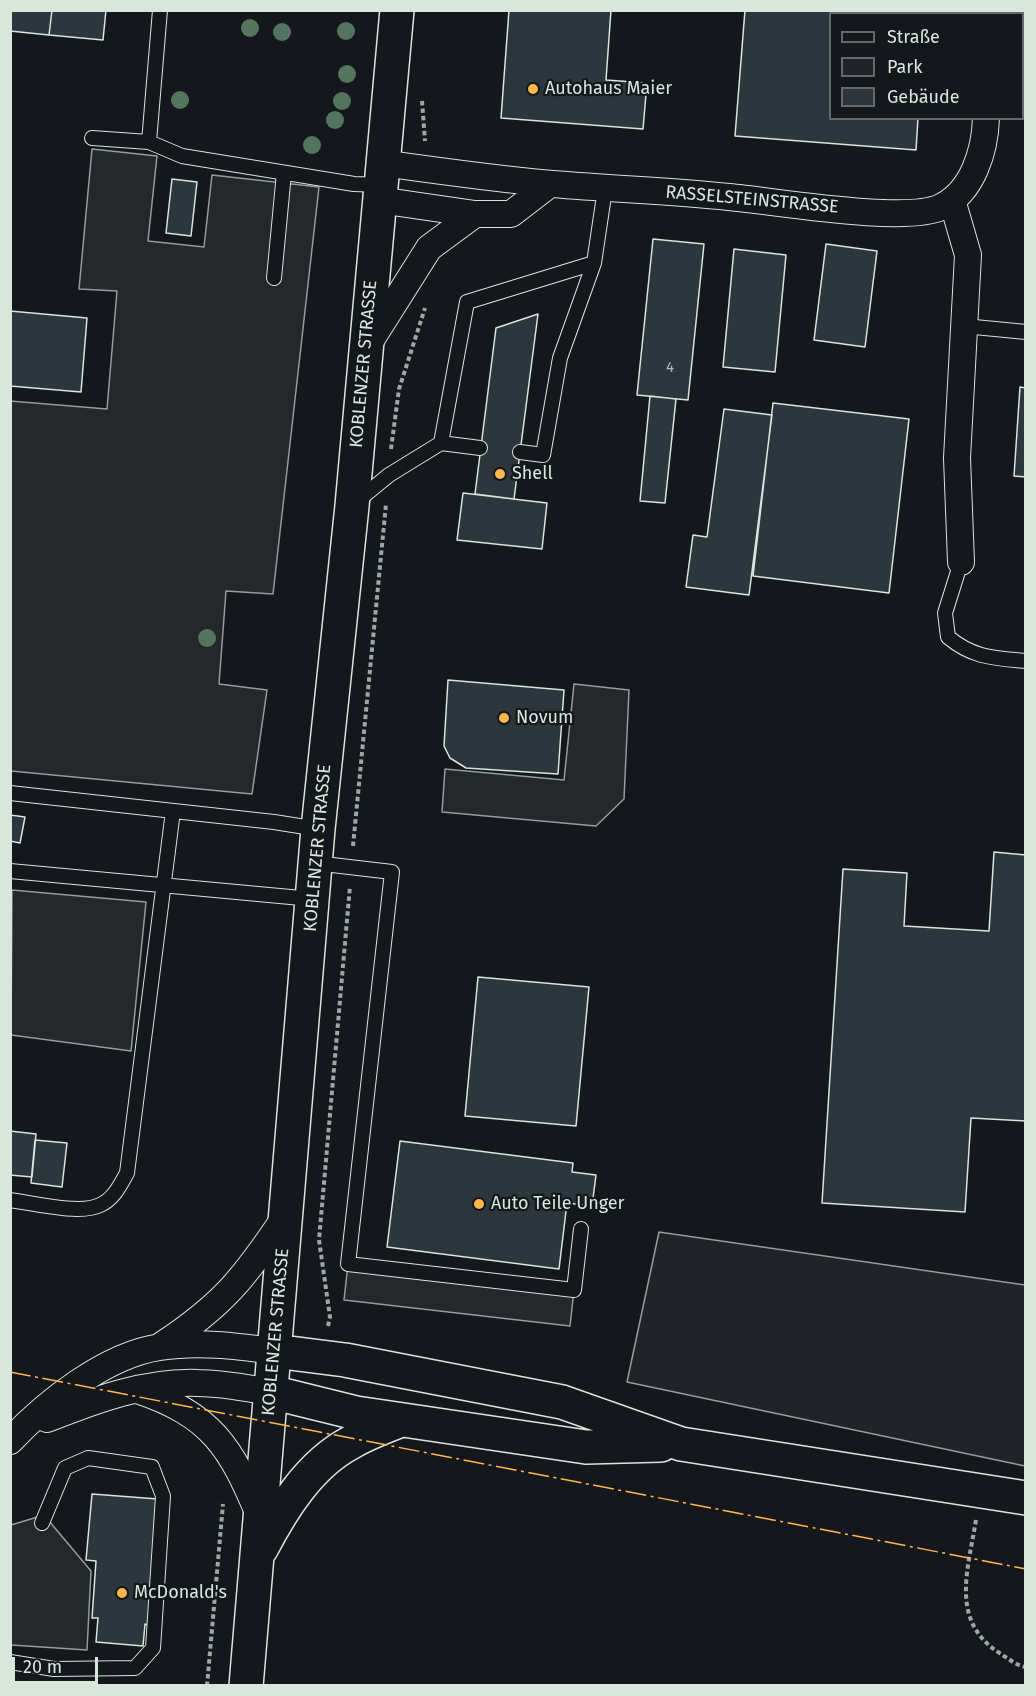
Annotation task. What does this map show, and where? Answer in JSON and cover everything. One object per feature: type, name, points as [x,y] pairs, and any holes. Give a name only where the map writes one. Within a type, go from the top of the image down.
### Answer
[{"type":"street","name":"KOBLENZER STRASSE","points":[[246,1686],[318,829],[352,506],[397,10]]},
{"type":"street","points":[[962,562],[957,458],[968,255],[952,200],[976,170],[986,136],[986,120]]},
{"type":"street","name":"RASSELSTEINSTRASSE","points":[[380,182],[428,169],[550,184],[726,197],[903,214],[940,208],[952,200]]},
{"type":"street","points":[[380,182],[475,214],[511,214],[550,184]]},
{"type":"street","points":[[366,349],[429,248],[475,214]]},
{"type":"street","points":[[158,1347],[201,1319],[231,1291],[285,1217]]},
{"type":"street","points":[[17,1434],[92,1374],[112,1362],[158,1347],[200,1344],[320,1356],[562,1402],[681,1444],[981,1493],[1026,1498]]},
{"type":"street","points":[[17,1434],[104,1398],[137,1390],[196,1383],[271,1392],[317,1406],[401,1420],[586,1447],[681,1444]]},
{"type":"street","points":[[137,1390],[168,1402],[219,1437],[244,1479],[260,1517]]},
{"type":"street","points":[[257,1556],[291,1499],[326,1460],[349,1443],[401,1420]]},
{"type":"lane","points":[[149,142],[160,10]]},
{"type":"lane","points":[[92,138],[149,142],[182,156],[285,172],[380,182]]},
{"type":"lane","points":[[274,278],[285,172]]},
{"type":"lane","points":[[520,453],[543,455],[560,358],[594,263],[605,189]]},
{"type":"lane","points":[[441,443],[467,302],[594,263]]},
{"type":"lane","points":[[964,326],[1026,332]]},
{"type":"lane","points":[[352,506],[389,475],[441,443],[480,448]]},
{"type":"lane","points":[[962,562],[945,613],[948,637],[963,650],[978,656],[1026,662]]},
{"type":"lane","points":[[10,793],[318,829]]},
{"type":"lane","points":[[10,1200],[80,1209],[99,1206],[114,1195],[127,1173],[173,811]]},
{"type":"lane","points":[[315,863],[392,872],[348,1264],[574,1290],[581,1229]]},
{"type":"lane","points":[[10,871],[312,898]]},
{"type":"lane","points":[[10,1662],[54,1669],[135,1668],[153,1648],[163,1496],[152,1467],[88,1458],[65,1468],[42,1523]]},
{"type":"path","points":[[421,93],[428,169]]},
{"type":"path","points":[[320,1356],[330,1317],[319,1240],[389,475],[399,389],[427,303]]},
{"type":"path","points":[[981,1493],[964,1592],[972,1627],[994,1650],[1026,1667]]},
{"type":"path","points":[[207,1686],[223,1502]]},
{"type":"green space","points":[[659,1232],[1025,1285],[1025,1466],[627,1382]]},
{"type":"shaded area","points":[[92,149],[157,156],[148,241],[204,247],[212,175],[319,187],[273,594],[226,591],[219,684],[267,690],[252,794],[11,771],[10,401],[107,409],[117,291],[79,289]]},
{"type":"shaded area","points":[[574,684],[629,690],[624,799],[596,826],[442,812],[445,769],[564,780]]},
{"type":"shaded area","points":[[12,890],[146,902],[131,1051],[11,1035]]},
{"type":"shaded area","points":[[348,1264],[574,1290],[570,1326],[344,1300]]},
{"type":"shaded area","points":[[44,1515],[91,1571],[87,1650],[11,1645],[11,1525]]},
{"type":"building","points":[[10,10],[52,10],[49,35],[10,31]]},
{"type":"building","points":[[52,10],[106,10],[103,40],[49,35]]},
{"type":"building","points":[[509,10],[611,10],[606,80],[647,83],[643,129],[501,118]]},
{"type":"building","points":[[745,10],[927,10],[926,12],[829,12],[829,120],[918,120],[916,150],[735,136]]},
{"type":"building","points":[[172,179],[197,182],[191,236],[166,233]]},
{"type":"building","points":[[653,239],[704,244],[688,400],[637,395]]},
{"type":"building","points":[[826,244],[877,251],[865,347],[814,340]]},
{"type":"building","points":[[734,249],[786,255],[775,372],[723,367]]},
{"type":"building","points":[[10,311],[87,318],[81,392],[10,386]]},
{"type":"building","points":[[538,314],[514,499],[475,494],[496,328]]},
{"type":"building","points":[[1020,387],[1026,388],[1026,477],[1014,476]]},
{"type":"building","points":[[650,396],[676,399],[665,503],[640,501]]},
{"type":"building","points":[[773,403],[909,419],[889,593],[753,576]]},
{"type":"building","points":[[724,409],[772,415],[749,595],[686,587],[693,535],[707,537]]},
{"type":"building","points":[[463,493],[547,503],[542,549],[457,540]]},
{"type":"building","name":"Novum","points":[[448,680],[564,690],[558,774],[466,768],[450,758],[444,746]]},
{"type":"building","points":[[10,815],[25,817],[20,843],[10,841]]},
{"type":"building","points":[[994,852],[1026,855],[1026,1121],[971,1118],[965,1212],[822,1203],[843,869],[907,873],[904,926],[989,931]]},
{"type":"building","points":[[478,977],[589,987],[576,1126],[465,1116]]},
{"type":"building","points":[[10,1131],[36,1134],[32,1177],[10,1175]]},
{"type":"building","points":[[35,1140],[67,1143],[62,1187],[31,1183]]},
{"type":"building","name":"Auto Teile Unger","points":[[400,1141],[573,1163],[572,1172],[596,1175],[592,1206],[567,1203],[559,1269],[387,1247]]},
{"type":"building","name":"McDonald's","points":[[92,1494],[158,1499],[148,1625],[145,1624],[143,1646],[96,1642],[98,1618],[92,1618],[96,1561],[86,1560]]},
{"type":"power","points":[[10,1372],[1026,1569]]},
{"type":"place","name":"Autohaus Maier","points":[[533,89]]},
{"type":"place","name":"Shell","points":[[500,474]]},
{"type":"place","name":"Novum","points":[[504,718]]},
{"type":"place","name":"Auto Teile Unger","points":[[479,1204]]},
{"type":"place","name":"McDonald's","points":[[122,1593]]}]
